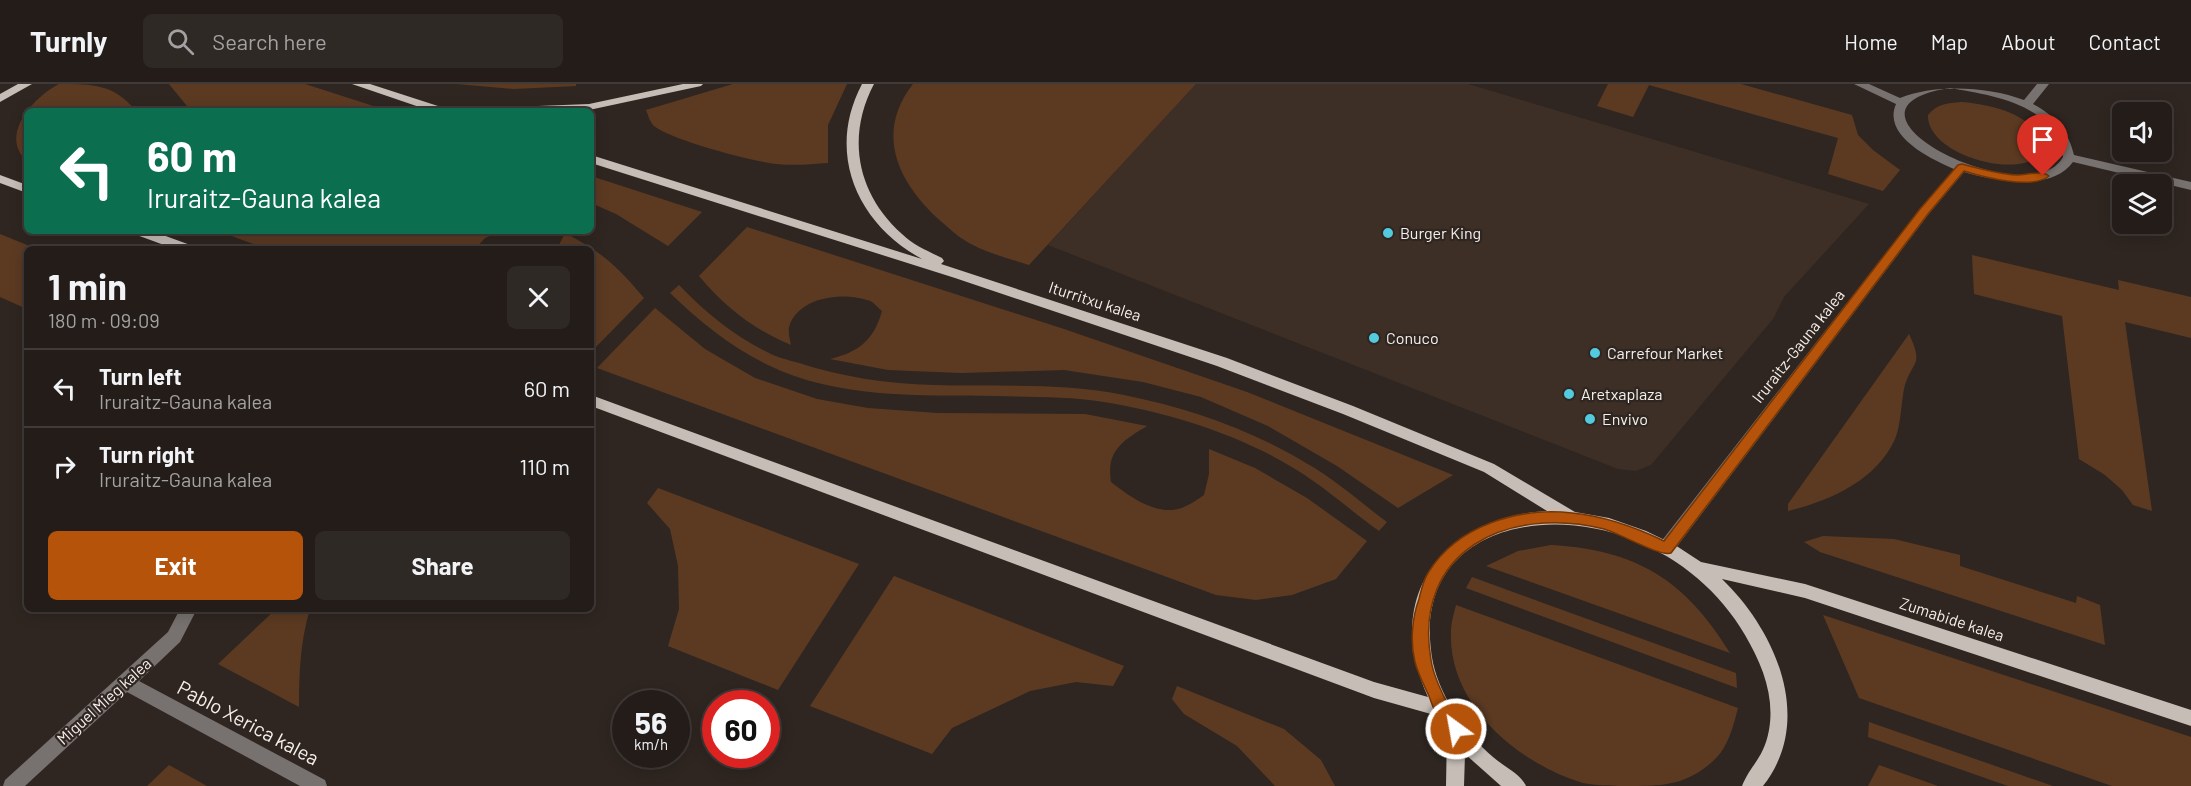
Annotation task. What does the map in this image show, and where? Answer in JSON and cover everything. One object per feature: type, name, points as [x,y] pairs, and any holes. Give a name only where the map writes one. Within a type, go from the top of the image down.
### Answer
[{"type":"main road","points":[[0,99],[26,84]]},
{"type":"main road","points":[[357,84],[434,108]]},
{"type":"main road","points":[[552,108],[630,100],[697,84]]},
{"type":"main road","points":[[868,84],[861,95],[850,133],[857,175],[863,191],[875,213],[898,239],[960,275]]},
{"type":"main road","name":"Iturritxu kalea","points":[[594,160],[960,275],[1222,362],[1348,410],[1489,468],[1571,518]]},
{"type":"main road","points":[[0,179],[24,188]]},
{"type":"main road","points":[[148,234],[180,246]]},
{"type":"main road","points":[[594,401],[1374,690],[1442,709]]},
{"type":"main road","points":[[1517,786],[1481,758],[1442,709],[1423,661],[1420,616],[1433,577],[1449,556],[1473,537],[1503,524],[1536,518],[1571,518],[1603,523],[1635,534],[1666,548],[1697,568],[1729,597],[1759,641],[1776,680],[1780,714],[1776,745],[1762,773],[1750,786]]},
{"type":"main road","name":"Zumabide kalea","points":[[1697,568],[1776,583],[1804,591],[2191,718]]},
{"type":"main road","points":[[1455,786],[1456,729]]},
{"type":"street","points":[[1860,84],[1900,102]]},
{"type":"street","points":[[1950,85],[1993,93],[2026,105],[2046,117],[2060,131],[2068,145],[2069,157],[2061,169],[2043,176],[2019,178],[1990,175],[1936,156],[1903,128],[1897,114],[1900,102],[1911,93],[1927,87],[1950,85]]},
{"type":"street","points":[[2026,105],[2042,86]]},
{"type":"street","points":[[2069,157],[2191,186]]},
{"type":"street","name":"Iruraitz-Gauna kalea","points":[[1666,548],[1924,212],[1962,167]]},
{"type":"street","name":"Miguel Mieg kalea","points":[[12,786],[174,637],[187,612]]},
{"type":"street","name":"Pablo Xerica kalea","points":[[125,682],[318,786]]},
{"type":"shaded area","points":[[59,84],[102,87],[128,102],[133,108],[30,108]]},
{"type":"shaded area","points":[[169,84],[305,84],[380,108],[189,108]]},
{"type":"shaded area","points":[[457,84],[576,84],[576,86],[514,89]]},
{"type":"shaded area","points":[[733,84],[847,84],[828,125],[828,163],[777,164],[713,150],[663,132],[654,126],[646,110]]},
{"type":"shaded area","points":[[913,84],[1196,84],[1029,265],[986,251],[965,241],[928,208],[904,176],[897,159],[894,141],[895,122],[901,103]]},
{"type":"shaded area","points":[[1196,84],[1468,84],[1869,204],[1784,297],[1773,319],[1651,465],[1636,471],[1618,469],[1048,245]]},
{"type":"shaded area","points":[[1608,84],[1741,84],[1852,115],[1858,135],[1873,150],[1900,170],[1883,191],[1828,174],[1838,138],[1649,85],[1633,117],[1597,106]]},
{"type":"shaded area","points":[[1961,102],[1995,108],[2017,116],[2035,130],[2042,143],[2040,153],[2034,159],[2021,164],[2005,164],[1988,162],[1954,150],[1940,140],[1931,128],[1928,115],[1935,108]]},
{"type":"shaded area","points":[[24,117],[24,158],[19,152],[16,142],[17,131]]},
{"type":"shaded area","points":[[594,177],[702,212],[668,246],[616,214],[594,204]]},
{"type":"shaded area","points":[[747,227],[1064,329],[1247,392],[1453,475],[1398,508],[1337,466],[1268,426],[1201,397],[1143,382],[1064,370],[961,373],[888,370],[830,359],[849,353],[864,343],[875,330],[882,311],[871,302],[857,298],[822,299],[801,309],[794,317],[789,327],[791,345],[764,332],[730,308],[699,276]]},
{"type":"shaded area","points":[[0,234],[30,246],[24,246],[24,308],[0,297]]},
{"type":"shaded area","points":[[226,234],[494,234],[485,238],[478,246],[259,246]]},
{"type":"shaded area","points":[[564,234],[567,234],[587,246],[558,246]]},
{"type":"shaded area","points":[[594,251],[625,277],[644,298],[594,349]]},
{"type":"shaded area","points":[[1972,255],[2119,290],[2118,280],[2191,297],[2191,338],[2125,322],[2152,511],[2133,505],[2122,490],[2105,475],[2079,459],[2062,316],[1974,294]]},
{"type":"shaded area","points":[[679,285],[721,323],[756,346],[780,358],[832,372],[865,379],[916,384],[1077,388],[1148,400],[1195,413],[1263,440],[1317,469],[1387,522],[1379,531],[1317,483],[1274,457],[1203,426],[1153,412],[1077,399],[880,393],[822,384],[795,376],[754,358],[704,324],[670,293]]},
{"type":"shaded area","points":[[655,308],[705,349],[755,378],[817,399],[868,408],[937,413],[1085,414],[1147,426],[1118,448],[1111,462],[1110,471],[1111,482],[1145,504],[1155,508],[1174,510],[1187,506],[1204,495],[1209,474],[1209,449],[1255,468],[1307,498],[1367,541],[1336,579],[1292,595],[1256,600],[1216,595],[597,368]]},
{"type":"shaded area","points":[[1909,334],[1914,345],[1916,359],[1904,389],[1897,433],[1887,454],[1864,478],[1850,487],[1804,507],[1788,511],[1788,504]]},
{"type":"shaded area","points":[[658,488],[859,564],[778,690],[668,646],[679,609],[678,566],[670,529],[647,503]]},
{"type":"shaded area","points":[[1823,536],[1894,539],[1960,555],[1960,566],[2076,603],[2077,596],[2100,605],[2105,645],[1820,552],[1804,542]]},
{"type":"shaded area","points":[[1551,545],[1609,554],[1634,562],[1656,574],[1676,588],[1695,606],[1730,653],[1486,566],[1518,551]]},
{"type":"shaded area","points":[[894,576],[1124,666],[1113,686],[1076,682],[1030,691],[952,728],[932,754],[810,706]]},
{"type":"shaded area","points":[[1472,577],[1736,673],[1737,688],[1466,588]]},
{"type":"shaded area","points":[[1456,605],[1738,708],[1726,744],[1718,756],[1704,769],[1685,779],[1666,784],[1614,786],[1583,783],[1535,762],[1492,728],[1475,707],[1461,684],[1453,659],[1451,629]]},
{"type":"shaded area","points":[[273,612],[309,612],[301,658],[299,707],[218,664]]},
{"type":"shaded area","points":[[1823,615],[2191,737],[2191,786],[2112,786],[1859,698]]},
{"type":"shaded area","points":[[1177,686],[1284,729],[1321,760],[1335,786],[1275,786],[1237,746],[1184,714],[1172,699]]},
{"type":"shaded area","points":[[1869,722],[2053,786],[2008,786],[1868,737]]},
{"type":"shaded area","points":[[169,765],[207,786],[147,786]]},
{"type":"shaded area","points":[[1879,765],[1938,786],[1868,786]]},
{"type":"place","name":"Burger King","points":[[1388,233]]},
{"type":"place","name":"Conuco","points":[[1374,338]]},
{"type":"place","name":"Carrefour Market","points":[[1595,353]]},
{"type":"place","name":"Aretxaplaza","points":[[1569,394]]},
{"type":"place","name":"Envivo","points":[[1590,419]]},
{"type":"route","points":[[1456,729],[1442,709],[1423,661],[1420,616],[1433,577],[1449,556],[1473,537],[1503,524],[1536,518],[1571,518],[1603,523],[1666,548],[1924,212],[1962,167],[1990,175],[2019,178],[2043,176]]}]
